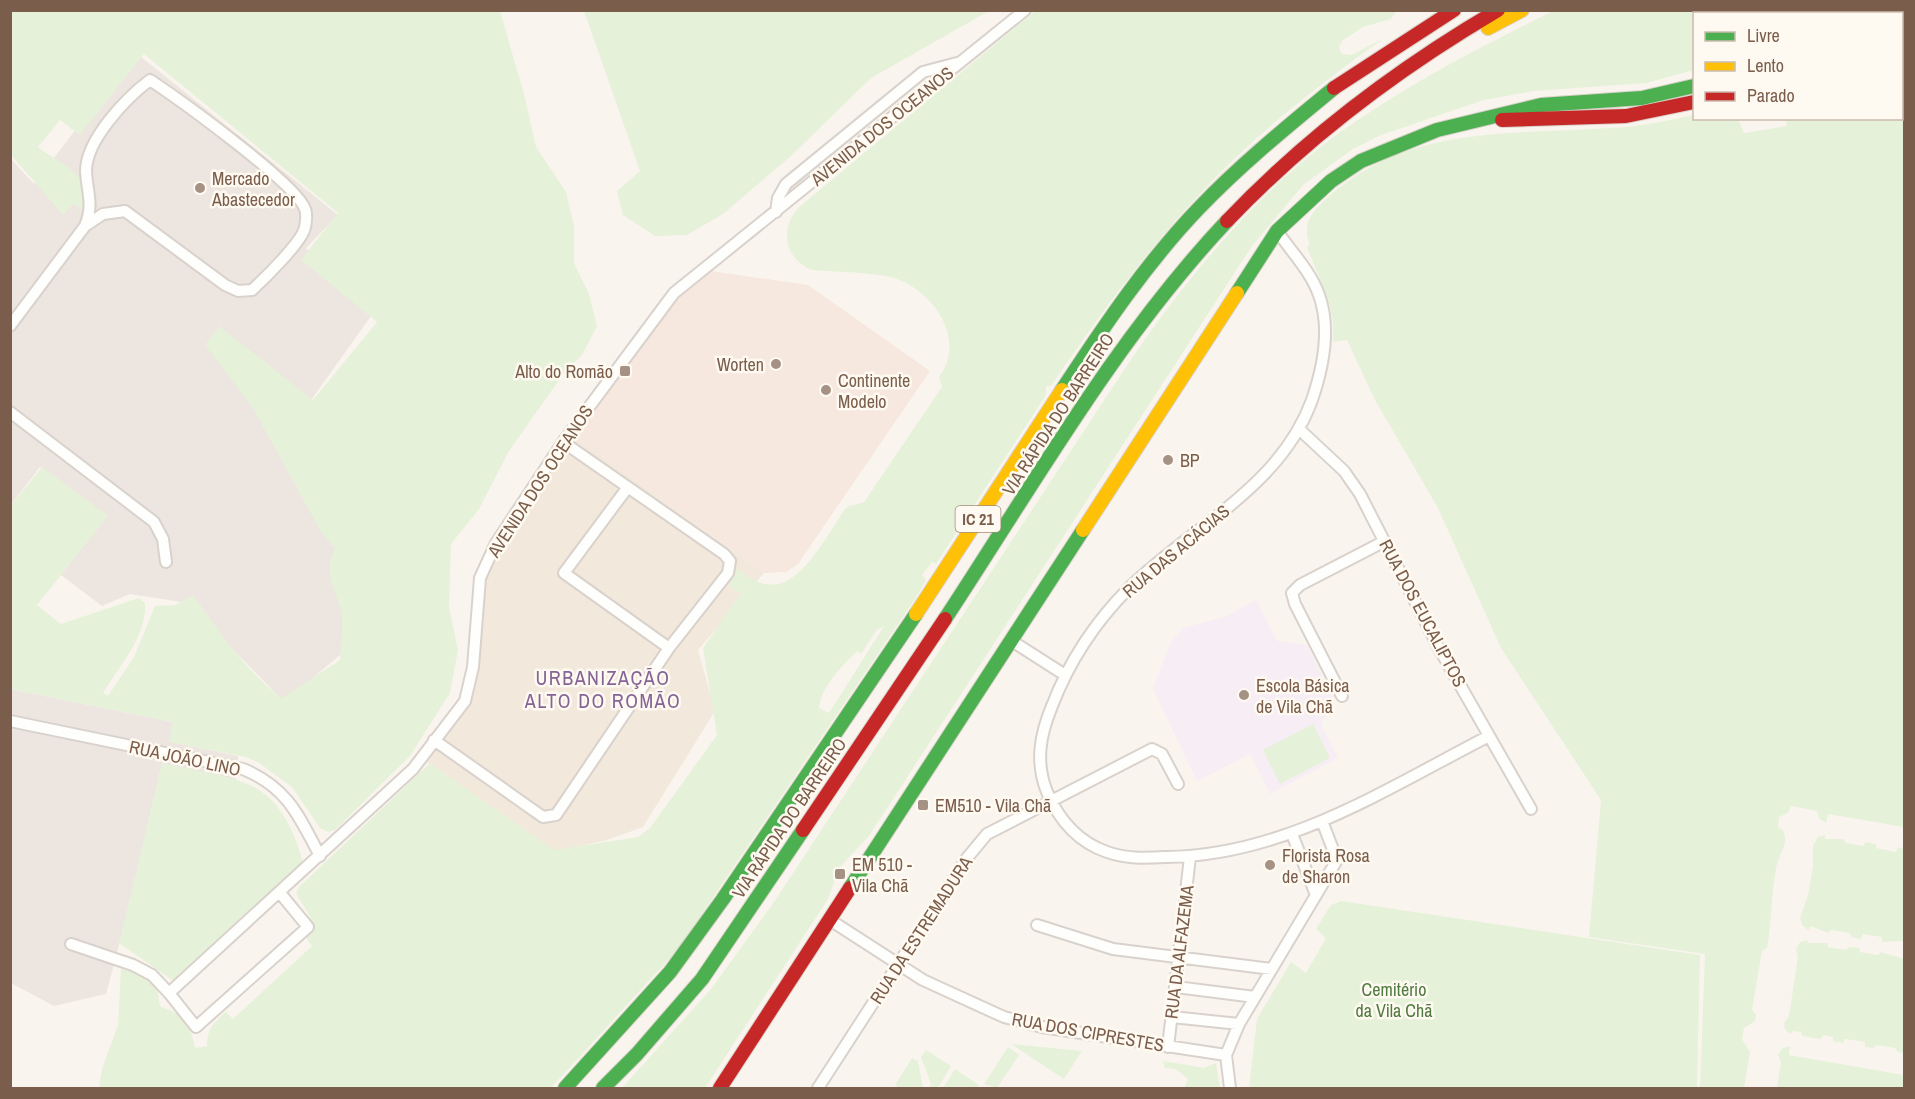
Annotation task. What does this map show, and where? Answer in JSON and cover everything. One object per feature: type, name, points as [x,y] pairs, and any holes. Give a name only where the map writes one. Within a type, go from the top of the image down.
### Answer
[{"type":"main road","name":"VIA RÁPIDA DO BARREIRO","points":[[565,1089],[670,972],[723,899],[878,672],[1098,335],[1146,269],[1200,207],[1272,139],[1349,76],[1454,10]]},
{"type":"main road","name":"VIA RÁPIDA DO BARREIRO","points":[[603,1089],[637,1054],[702,979],[892,698],[1136,328],[1197,253],[1263,183],[1354,105],[1460,32],[1498,10]]},
{"type":"main road","points":[[1431,54],[1522,10]]},
{"type":"main road","points":[[720,1089],[1012,640],[1149,424],[1277,231],[1331,181],[1361,161],[1437,130],[1541,105],[1642,98],[1692,87]]},
{"type":"main road","points":[[1484,119],[1526,120],[1626,116],[1693,102]]},
{"type":"street","name":"AVENIDA DOS OCEANOS","points":[[169,993],[413,768],[465,701],[473,667],[480,578],[492,551],[563,442],[674,293],[1025,10]]},
{"type":"street","name":"AVENIDA DOS OCEANOS","points":[[776,213],[778,198],[786,184],[922,72],[960,62]]},
{"type":"street","points":[[10,326],[85,226],[92,211],[86,169],[90,153],[104,128],[137,90],[150,80],[247,153],[294,193],[305,209],[305,230],[276,268],[252,290],[238,291],[225,285],[125,211],[103,214],[85,226]]},
{"type":"street","name":"RUA DAS ACÁCIAS","points":[[1277,231],[1319,294],[1324,326],[1320,370],[1312,400],[1299,429],[1285,452],[1264,476],[1129,588],[1095,628],[1065,675],[1046,720],[1039,750],[1040,770],[1050,800],[1070,829],[1085,842],[1104,852],[1126,858],[1190,857],[1222,853],[1292,834],[1322,821],[1488,736]]},
{"type":"street","points":[[10,412],[154,522],[164,539],[166,562]]},
{"type":"street","name":"RUA DOS EUCALIPTOS","points":[[1299,429],[1353,482],[1488,736],[1530,809]]},
{"type":"street","points":[[434,740],[543,817],[552,817],[564,807],[669,648],[728,573],[730,561],[724,554],[563,442]]},
{"type":"street","points":[[628,487],[564,573],[669,648]]},
{"type":"street","points":[[1342,696],[1295,604],[1292,592],[1300,585],[1385,541]]},
{"type":"street","points":[[1012,640],[1065,675]]},
{"type":"street","name":"RUA JOÃO LINO","points":[[10,721],[243,769],[257,775],[289,800],[320,856]]},
{"type":"street","name":"RUA DA ESTREMADURA","points":[[818,1089],[976,845],[987,834],[1152,749],[1162,754],[1178,784]]},
{"type":"street","points":[[1230,1089],[1226,1054],[1239,1024],[1337,860],[1322,821]]},
{"type":"street","points":[[1292,834],[1316,895]]},
{"type":"street","name":"RUA DA ALFAZEMA","points":[[1168,1047],[1190,857]]},
{"type":"street","points":[[71,944],[133,965],[152,975],[196,1027],[308,927],[280,893]]},
{"type":"street","name":"RUA DOS CIPRESTES","points":[[830,920],[898,964],[962,1000],[1004,1017],[1042,1027],[1226,1054]]},
{"type":"street","points":[[1037,925],[1113,949],[1272,969]]},
{"type":"street","points":[[1176,987],[1255,997]]},
{"type":"street","points":[[1172,1017],[1239,1024]]},
{"type":"shaded area","points":[[135,52],[338,215],[306,248],[371,316],[279,445],[337,552],[346,650],[284,702],[188,603],[130,594],[102,606],[61,575],[106,517],[40,467],[11,505],[10,158],[34,184]]},
{"type":"shaded area","points":[[704,270],[808,285],[930,371],[798,564],[786,572],[764,573],[569,433],[674,293]]},
{"type":"shaded area","points":[[569,433],[764,573],[698,650],[715,711],[643,827],[607,840],[553,852],[421,758],[465,701],[480,578]]},
{"type":"shaded area","name":"Escola Básica de Vila Chã","points":[[1256,600],[1277,641],[1307,645],[1334,700],[1321,724],[1338,758],[1270,794],[1250,754],[1197,781],[1153,689],[1170,644],[1183,628],[1225,617]]},
{"type":"shaded area","points":[[10,689],[173,722],[170,742],[238,756],[236,781],[162,763],[106,994],[54,1006],[11,983]]},
{"type":"green space","points":[[584,10],[989,11],[871,78],[791,156],[723,214],[687,235],[655,236],[623,215],[617,191],[640,171]]},
{"type":"green space","points":[[11,11],[500,11],[524,94],[536,147],[566,192],[574,226],[574,263],[589,294],[597,326],[582,355],[564,373],[509,451],[479,509],[451,544],[449,607],[458,650],[450,693],[410,756],[335,830],[328,832],[320,828],[292,787],[259,763],[246,757],[169,742],[173,722],[11,689],[10,507],[42,467],[108,516],[37,605],[61,624],[139,598],[145,603],[142,628],[137,639],[103,693],[108,696],[134,657],[155,606],[175,605],[193,595],[223,637],[256,676],[282,698],[340,660],[341,613],[329,571],[329,563],[335,549],[321,532],[254,410],[205,345],[219,326],[313,400],[377,322],[301,260],[338,213],[144,54],[80,135],[60,120],[38,147],[65,165],[80,179],[85,188],[87,198],[84,211],[73,204],[63,215],[11,155]]},
{"type":"green space","points":[[1035,11],[1396,11],[1391,19],[1363,27],[1342,41],[1339,48],[1342,54],[1351,55],[1383,39],[1294,106],[1251,143],[1189,206],[1127,280],[1051,386],[1046,386],[1046,395],[936,564],[932,562],[922,575],[926,580],[915,599],[678,949],[551,1088],[99,1088],[102,1069],[118,1025],[121,969],[148,978],[156,987],[161,1007],[175,1013],[185,1022],[195,1048],[207,1046],[212,1027],[226,1012],[233,1019],[312,946],[306,938],[310,931],[311,920],[296,893],[299,887],[428,765],[431,764],[554,850],[638,837],[650,828],[717,735],[703,648],[741,593],[729,587],[737,568],[753,580],[768,584],[781,583],[793,577],[814,555],[842,512],[850,506],[864,502],[942,387],[939,377],[947,362],[949,346],[947,330],[930,301],[902,281],[886,276],[812,270],[803,265],[791,251],[787,234],[788,225],[798,208]],"holes":[[[884,626],[829,713],[819,708],[828,685],[857,651],[861,654],[877,630]]]},
{"type":"green space","points":[[1553,11],[1700,12],[1693,12],[1693,70],[1646,83],[1534,91],[1484,100],[1381,135],[1353,149],[1304,184],[1252,246],[869,836],[839,868],[828,899],[705,1088],[622,1088],[711,989],[772,905],[1128,364],[1198,270],[1251,210],[1309,156],[1364,115],[1471,53]]},
{"type":"green space","points":[[1765,11],[1904,11],[1901,12]]},
{"type":"green space","points":[[1903,42],[1904,827],[1828,814],[1826,823],[1819,818],[1817,811],[1791,806],[1788,813],[1779,817],[1778,827],[1784,832],[1785,842],[1777,865],[1767,948],[1762,951],[1752,1010],[1756,1015],[1755,1021],[1744,1028],[1742,1039],[1750,1052],[1744,1088],[1700,1088],[1705,954],[1589,937],[1601,800],[1501,648],[1438,508],[1375,400],[1347,340],[1333,342],[1333,323],[1329,302],[1307,247],[1310,245],[1307,225],[1313,213],[1327,198],[1358,174],[1391,157],[1460,138],[1631,126],[1693,115],[1693,120],[1738,120],[1744,133],[1787,126],[1786,120],[1903,120]]},
{"type":"green space","points":[[1313,724],[1330,758],[1280,784],[1263,750]]},
{"type":"green space","points":[[162,763],[234,779],[252,786],[268,797],[281,812],[293,833],[303,862],[180,977],[172,980],[119,943]]},
{"type":"green space","points":[[1825,835],[1825,839],[1844,839],[1845,843],[1863,846],[1866,842],[1876,844],[1876,848],[1896,852],[1898,847],[1904,849],[1904,941],[1882,942],[1882,937],[1863,934],[1861,939],[1851,937],[1850,933],[1831,930],[1828,933],[1811,926],[1808,930],[1802,925],[1800,918],[1808,895],[1813,867],[1813,846],[1818,837]]},
{"type":"green space","name":"Cemitério da Vila Chã","points":[[1341,901],[1700,955],[1697,1088],[1249,1088],[1257,1019],[1291,962],[1306,973],[1326,938],[1316,929],[1331,905]]},
{"type":"green space","points":[[1807,940],[1808,943],[1827,943],[1828,947],[1846,950],[1849,947],[1859,948],[1860,952],[1878,955],[1881,952],[1904,959],[1904,1053],[1897,1052],[1896,1048],[1876,1045],[1874,1048],[1865,1047],[1865,1042],[1845,1039],[1843,1043],[1833,1041],[1833,1037],[1824,1035],[1820,1039],[1802,1036],[1801,1032],[1793,1031],[1791,1034],[1785,1030],[1784,1023],[1789,1016],[1798,957],[1796,949],[1800,942]]},
{"type":"green space","points":[[1011,1044],[1082,1051],[1064,1079]]},
{"type":"green space","points":[[1790,1046],[1789,1055],[1904,1075],[1904,1088],[1777,1088],[1781,1063],[1778,1054],[1783,1048]]},
{"type":"green space","points":[[1008,1047],[1019,1055],[997,1088],[984,1084]]},
{"type":"green space","points":[[926,1050],[951,1066],[938,1088],[929,1088],[931,1084],[921,1057]]},
{"type":"green space","points":[[912,1058],[918,1061],[923,1088],[902,1088],[895,1085]]},
{"type":"green space","points":[[1163,1061],[1204,1068],[1216,1063],[1220,1088],[1184,1088],[1188,1079],[1176,1069],[1165,1068]]},
{"type":"green space","points":[[955,1069],[979,1085],[977,1088],[943,1088]]},
{"type":"traffic: fast","points":[[1237,293],[1277,231],[1331,181],[1361,161],[1437,130],[1541,105],[1642,98],[1693,86]]},
{"type":"traffic: fast","points":[[1062,390],[1127,295],[1181,228],[1248,160],[1334,88]]},
{"type":"traffic: fast","points":[[945,619],[1077,414],[1112,364],[1148,314],[1227,221]]},
{"type":"traffic: fast","points":[[850,888],[1083,530]]},
{"type":"traffic: fast","points":[[565,1088],[670,972],[723,899],[916,614]]},
{"type":"traffic: fast","points":[[603,1088],[637,1054],[702,979],[803,830]]},
{"type":"traffic: slow","points":[[1488,28],[1522,10]]},
{"type":"traffic: slow","points":[[1083,530],[1237,293]]},
{"type":"traffic: slow","points":[[916,614],[1062,390]]},
{"type":"traffic: jam","points":[[1334,88],[1454,10]]},
{"type":"traffic: jam","points":[[1227,221],[1289,161],[1355,106],[1425,56],[1498,10]]},
{"type":"traffic: jam","points":[[1502,120],[1626,116],[1693,102]]},
{"type":"traffic: jam","points":[[803,830],[945,619]]},
{"type":"traffic: jam","points":[[720,1088],[850,888]]},
{"type":"place","name":"Mercado Abastecedor","points":[[200,188]]},
{"type":"place","name":"Worten","points":[[776,364]]},
{"type":"place","name":"Alto do Romão","points":[[625,371]]},
{"type":"place","name":"Continente Modelo","points":[[826,390]]},
{"type":"place","name":"BP","points":[[1168,460]]},
{"type":"place","name":"Escola Básica de Vila Chã","points":[[1244,695]]},
{"type":"place","name":"EM510 - Vila Chã","points":[[923,805]]},
{"type":"place","name":"Florista Rosa de Sharon","points":[[1270,865]]},
{"type":"place","name":"EM 510 - Vila Chã","points":[[840,874]]},
{"type":"district","name":"URBANIZAÇÃO ALTO DO ROMÃO","points":[[603,688]]}]
